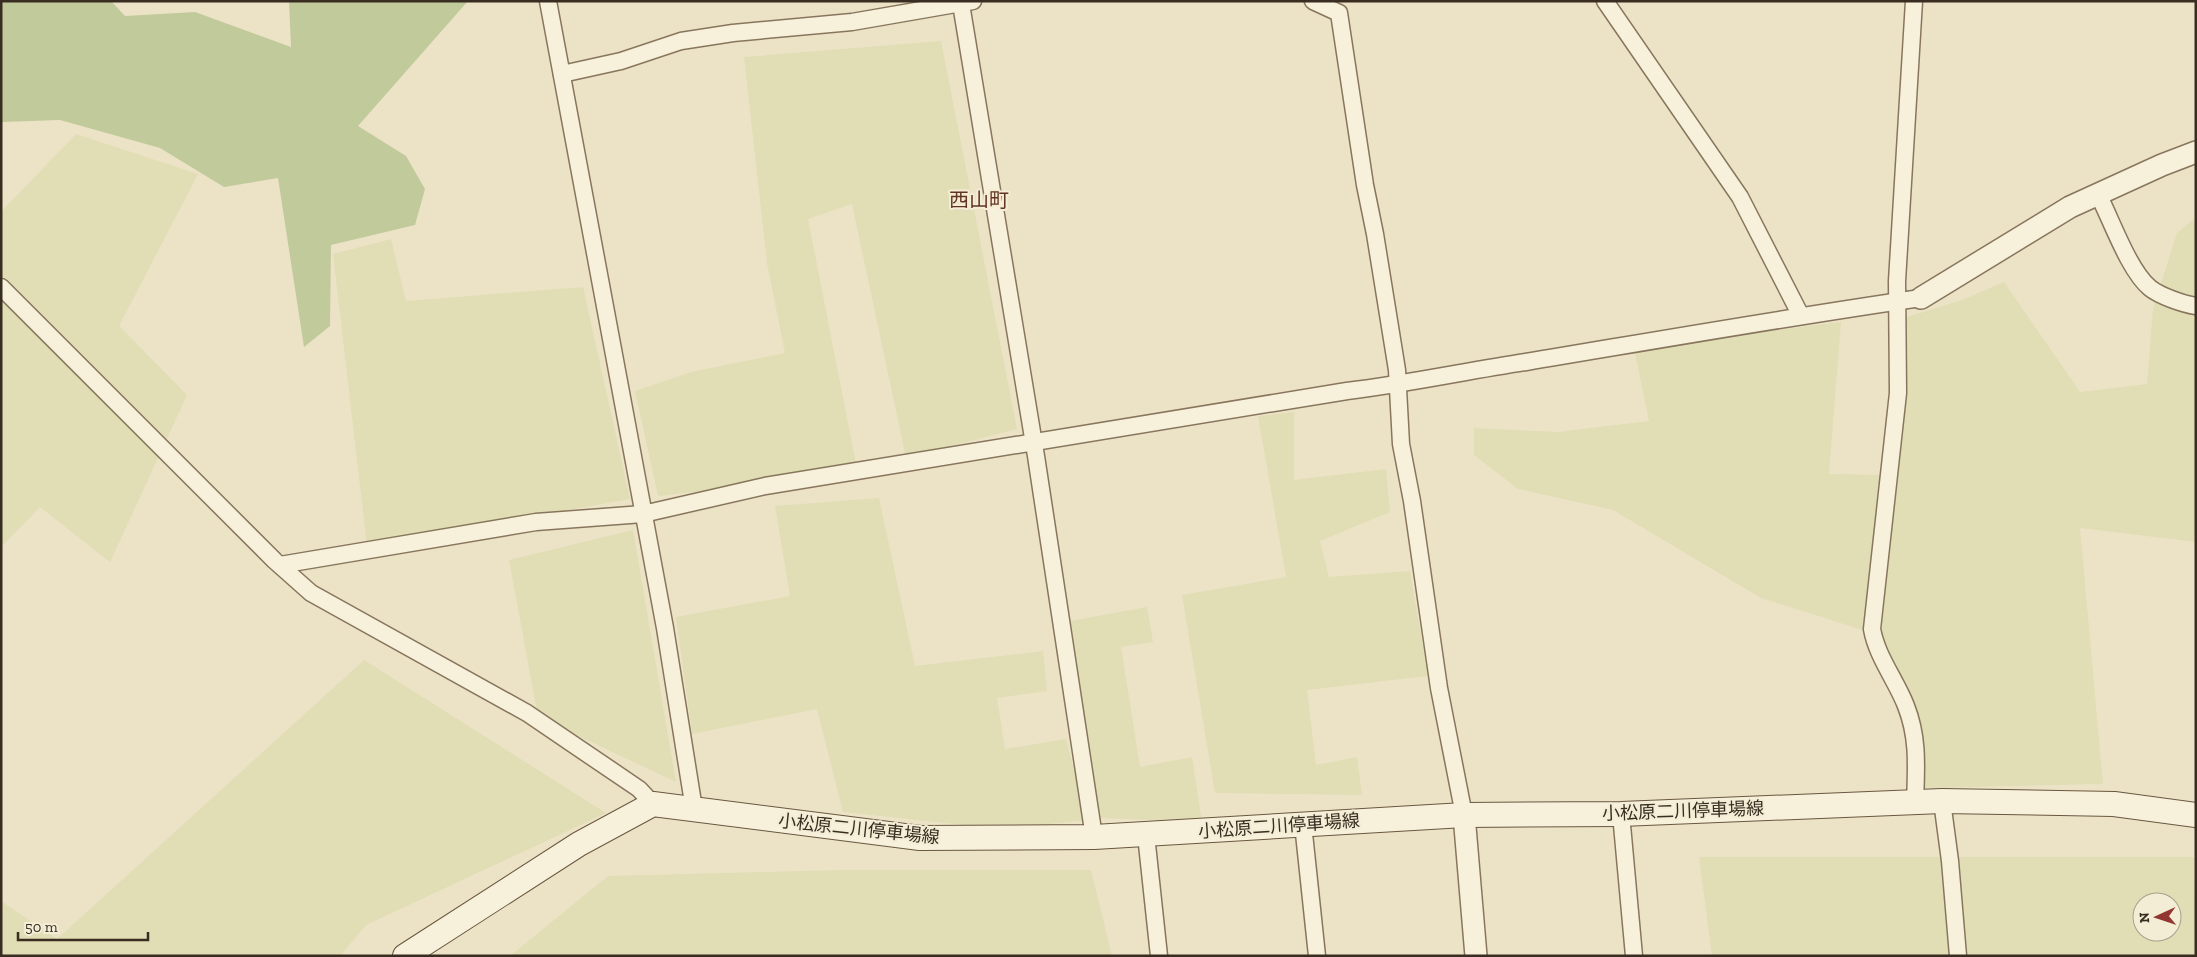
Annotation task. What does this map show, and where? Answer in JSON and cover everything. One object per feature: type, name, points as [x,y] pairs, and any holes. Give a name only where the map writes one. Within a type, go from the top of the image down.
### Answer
[{"type":"main road","name":"小松原二川停車場線","points":[[653,804],[920,838],[1094,837],[1464,815],[1621,814],[1942,801],[2114,804],[2196,815]]},
{"type":"main road","points":[[405,956],[579,844],[653,804]]},
{"type":"street","points":[[548,1],[665,628],[694,809]]},
{"type":"street","points":[[1313,1],[1339,13],[1364,185],[1375,234],[1397,370],[1400,444],[1412,501],[1439,688],[1464,815],[1476,956]]},
{"type":"street","points":[[1605,1],[1740,197],[1800,316]]},
{"type":"street","points":[[1914,1],[1897,281],[1898,393],[1872,629],[1875,645],[1907,707],[1917,752],[1915,802]]},
{"type":"street","points":[[562,74],[621,60],[681,41],[852,22],[967,2],[1094,837]]},
{"type":"street","points":[[280,565],[536,522],[643,514],[765,486],[1347,391],[1397,385],[1800,316],[1921,298],[2070,207],[2196,152]]},
{"type":"street","points":[[2098,194],[2137,273],[2150,289],[2185,305],[2196,306]]},
{"type":"street","points":[[1,287],[280,565],[311,593],[527,713],[639,789],[653,804]]},
{"type":"street","points":[[1942,801],[1950,861],[1958,956]]},
{"type":"street","points":[[1621,814],[1634,956]]},
{"type":"street","points":[[1303,824],[1317,956]]},
{"type":"street","points":[[1146,835],[1159,956]]},
{"type":"shaded area","points":[[941,41],[1017,429],[906,458],[852,204],[808,219],[858,474],[658,496],[635,391],[691,372],[785,353],[767,263],[744,57]]},
{"type":"shaded area","points":[[76,134],[198,174],[119,326],[187,395],[110,562],[40,507],[1,547],[1,212]]},
{"type":"shaded area","points":[[2196,217],[2196,542],[2080,528],[2103,784],[1923,788],[1872,633],[1761,598],[1613,510],[1518,489],[1474,455],[1474,428],[1558,432],[1649,421],[1634,348],[1841,322],[1829,474],[1886,475],[1894,321],[1962,300],[2004,282],[2080,392],[2147,384],[2153,308],[2177,233]]},
{"type":"shaded area","points":[[391,239],[406,301],[583,287],[630,499],[367,546],[333,254]]},
{"type":"shaded area","points":[[1294,412],[1294,480],[1386,469],[1390,512],[1320,541],[1329,577],[1410,571],[1428,676],[1307,690],[1316,765],[1357,757],[1362,795],[1215,793],[1182,595],[1286,577],[1258,416]]},
{"type":"shaded area","points":[[879,498],[915,666],[1043,651],[1047,691],[997,698],[1005,749],[1066,739],[1087,820],[1001,829],[843,812],[817,709],[692,734],[676,617],[790,596],[775,506]]},
{"type":"shaded area","points":[[633,530],[676,782],[538,717],[509,560]]},
{"type":"shaded area","points":[[1147,607],[1153,642],[1121,647],[1140,767],[1192,757],[1202,822],[1099,818],[1065,622]]},
{"type":"shaded area","points":[[364,660],[606,813],[366,925],[340,956],[1,956],[1,901],[57,939]]},
{"type":"shaded area","points":[[1699,857],[2194,857],[2196,956],[1712,956]]},
{"type":"shaded area","points":[[844,870],[1091,870],[1112,956],[510,956],[608,876]]},
{"type":"green space","points":[[1,1],[111,1],[125,16],[195,12],[291,47],[289,1],[468,1],[358,126],[406,156],[425,189],[415,225],[331,245],[330,326],[304,347],[278,178],[224,187],[160,148],[60,120],[1,122]]},
{"type":"district","name":"西山町","points":[[979,200]]}]
